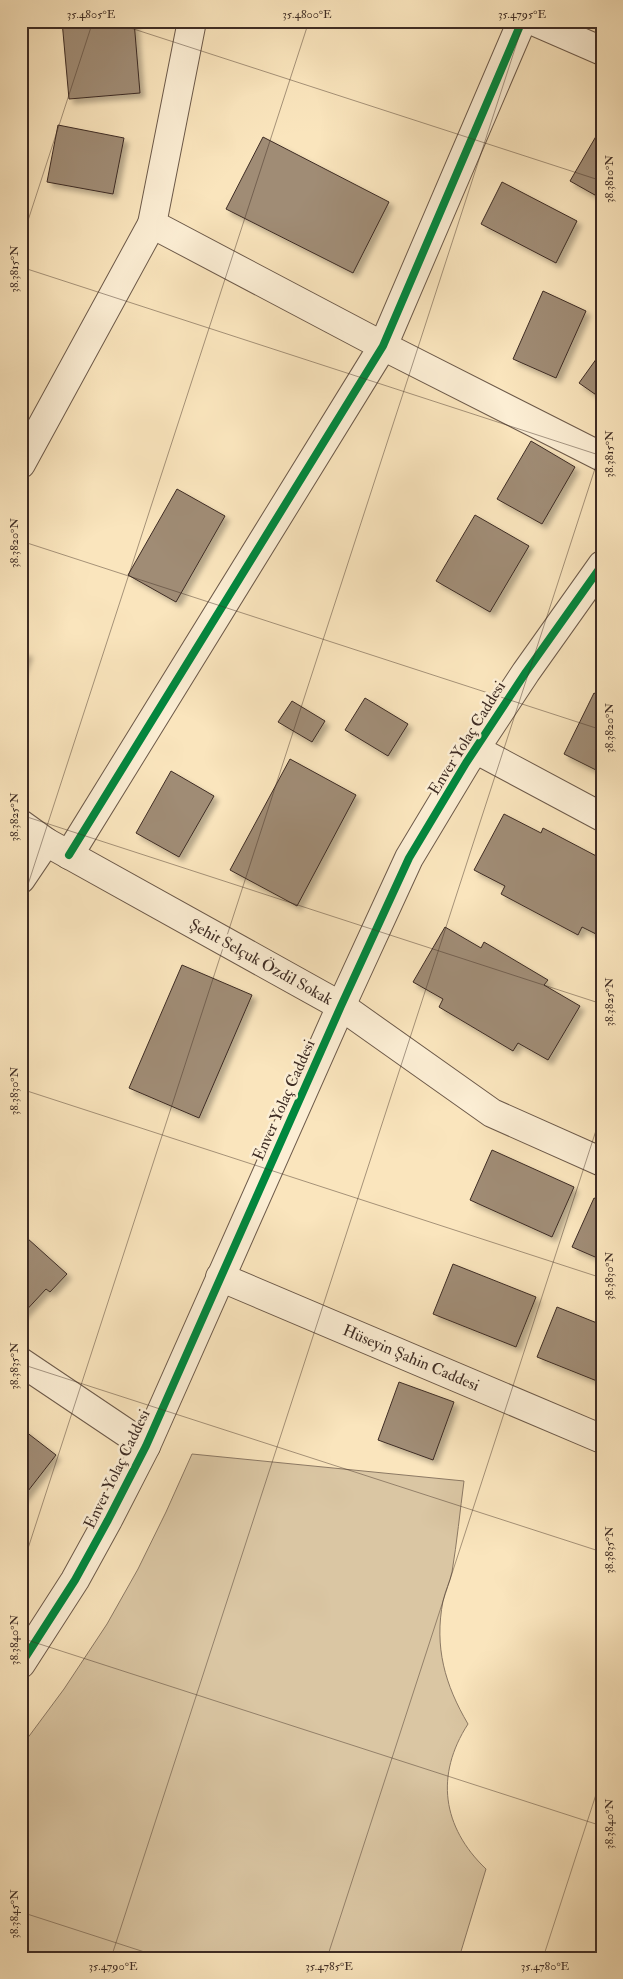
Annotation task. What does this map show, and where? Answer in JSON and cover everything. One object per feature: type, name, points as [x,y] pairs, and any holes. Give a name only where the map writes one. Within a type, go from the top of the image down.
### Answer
[{"type":"street","points":[[21,464],[152,224],[192,21]]},
{"type":"street","points":[[21,879],[57,849],[383,346],[522,21]]},
{"type":"street","points":[[533,21],[602,51]]},
{"type":"street","points":[[152,224],[383,346],[602,457]]},
{"type":"street","name":"Enver Yolaç Caddesi","points":[[21,1664],[75,1580],[146,1446],[340,1006],[409,858],[475,750],[526,672],[602,565]]},
{"type":"street","points":[[475,750],[602,817]]},
{"type":"street","name":"Şehit Selçuk Özdil Sokak","points":[[21,824],[57,849],[340,1006],[492,1114],[602,1162]]},
{"type":"street","name":"Hüseyin Şahin Caddesi","points":[[220,1277],[602,1439]]},
{"type":"street","points":[[21,1362],[146,1446]]},
{"type":"shaded area","points":[[192,1454],[464,1481],[452,1572],[444,1597],[440,1634],[441,1650],[448,1680],[453,1695],[468,1724],[457,1743],[451,1762],[448,1800],[452,1818],[460,1836],[471,1853],[486,1869],[459,1958],[21,1958],[21,1747],[64,1689],[107,1624],[138,1569]]},
{"type":"building","points":[[62,21],[134,21],[140,93],[69,99]]},
{"type":"building","points":[[58,125],[124,138],[113,194],[47,182]]},
{"type":"building","points":[[602,126],[602,199],[570,181]]},
{"type":"building","points":[[263,137],[389,202],[353,273],[226,209]]},
{"type":"building","points":[[502,182],[577,221],[556,263],[481,224]]},
{"type":"building","points":[[543,291],[586,311],[556,378],[513,359]]},
{"type":"building","points":[[602,351],[602,399],[579,383]]},
{"type":"building","points":[[531,441],[575,467],[542,524],[497,499]]},
{"type":"building","points":[[177,489],[225,516],[176,602],[128,575]]},
{"type":"building","points":[[475,515],[529,546],[490,612],[436,581]]},
{"type":"building","points":[[21,651],[28,653],[21,672]]},
{"type":"building","points":[[594,693],[602,697],[602,773],[564,754]]},
{"type":"building","points":[[365,698],[408,724],[388,756],[345,730]]},
{"type":"building","points":[[292,701],[325,721],[312,742],[278,722]]},
{"type":"building","points":[[290,759],[356,795],[297,906],[230,870]]},
{"type":"building","points":[[171,771],[214,796],[179,857],[136,833]]},
{"type":"building","points":[[504,814],[541,833],[543,828],[602,859],[602,937],[582,927],[578,935],[501,894],[505,886],[474,870]]},
{"type":"building","points":[[445,927],[481,948],[484,942],[548,980],[544,985],[580,1006],[548,1060],[518,1043],[513,1051],[439,1007],[443,999],[413,982]]},
{"type":"building","points":[[182,965],[252,995],[199,1118],[129,1088]]},
{"type":"building","points":[[492,1150],[574,1187],[552,1237],[470,1200]]},
{"type":"building","points":[[594,1198],[602,1201],[602,1260],[572,1247]]},
{"type":"building","points":[[27,1238],[67,1274],[50,1292],[46,1289],[21,1316],[21,1243]]},
{"type":"building","points":[[453,1264],[536,1297],[516,1347],[433,1314]]},
{"type":"building","points":[[557,1307],[602,1325],[602,1383],[537,1357]]},
{"type":"building","points":[[399,1382],[454,1402],[433,1460],[378,1440]]},
{"type":"building","points":[[21,1428],[56,1455],[21,1500]]},
{"type":"cycle path","points":[[69,855],[383,346],[522,21]]},
{"type":"cycle path","points":[[21,1664],[75,1580],[146,1446],[341,1006],[409,858],[466,763],[526,672],[602,565]]}]
